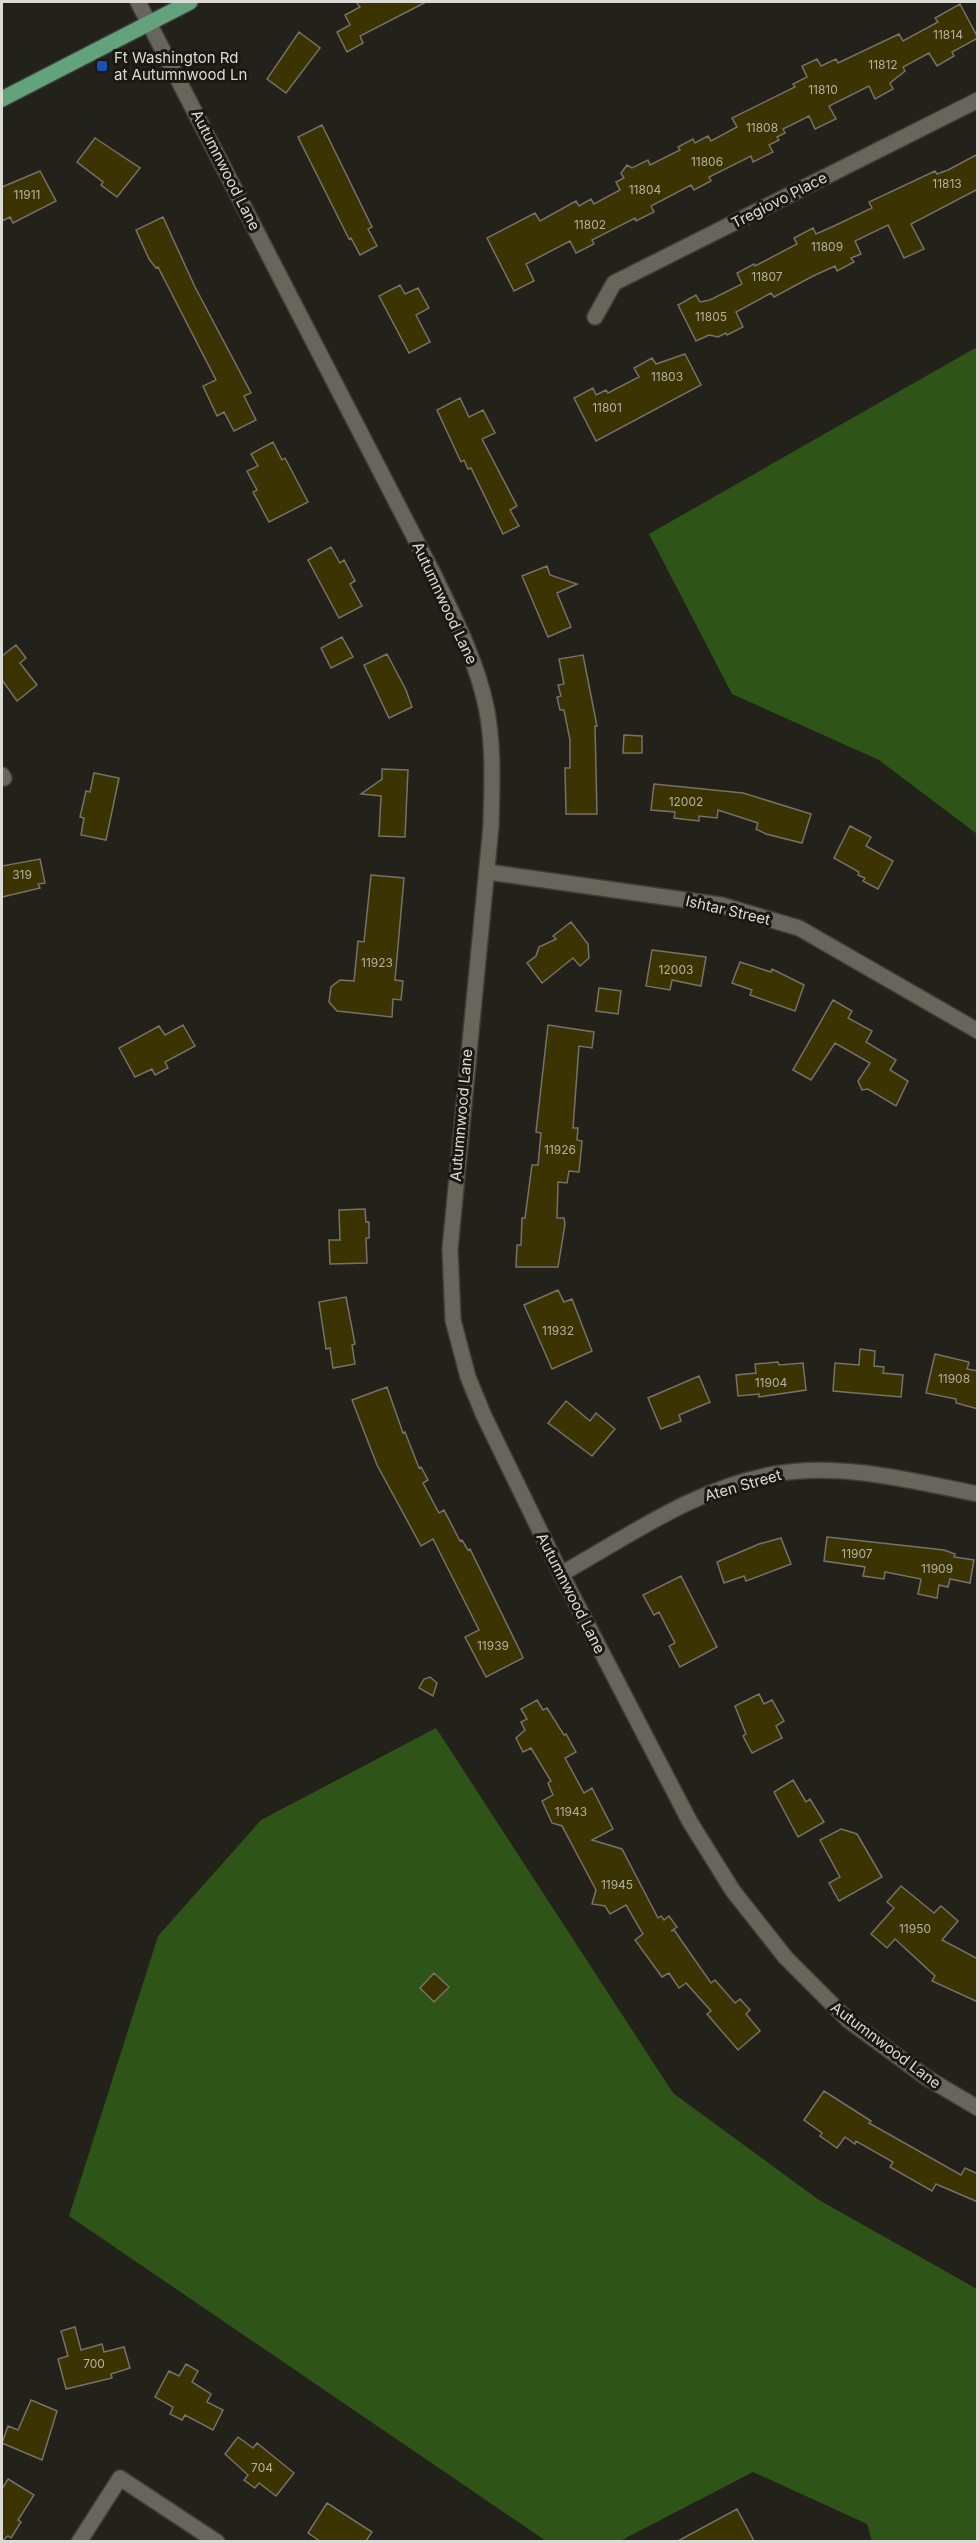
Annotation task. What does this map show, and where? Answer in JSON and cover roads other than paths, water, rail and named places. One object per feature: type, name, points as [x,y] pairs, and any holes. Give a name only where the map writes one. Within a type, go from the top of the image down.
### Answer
[{"type":"main road","points":[[2,99],[190,2]]},
{"type":"street","name":"Autumnwood Lane","points":[[138,2],[341,392],[465,641],[486,709],[492,764],[488,872],[452,1211],[450,1280],[453,1320],[468,1377],[484,1416],[561,1574],[690,1822],[747,1910],[786,1958],[848,2020],[927,2078],[978,2108]]},
{"type":"street","name":"Tregiovo Place","points":[[595,317],[614,283],[978,100]]},
{"type":"street","name":"Ishtar Street","points":[[488,872],[699,901],[755,913],[799,928],[978,1031]]},
{"type":"street","name":"Aten Street","points":[[561,1574],[671,1510],[710,1493],[773,1474],[828,1471],[865,1474],[978,1494]]},
{"type":"street","points":[[79,2541],[120,2478],[217,2541]]},
{"type":"place","name":"Ft Washington Rd at Autumnwood Ln","points":[[102,66]]}]
